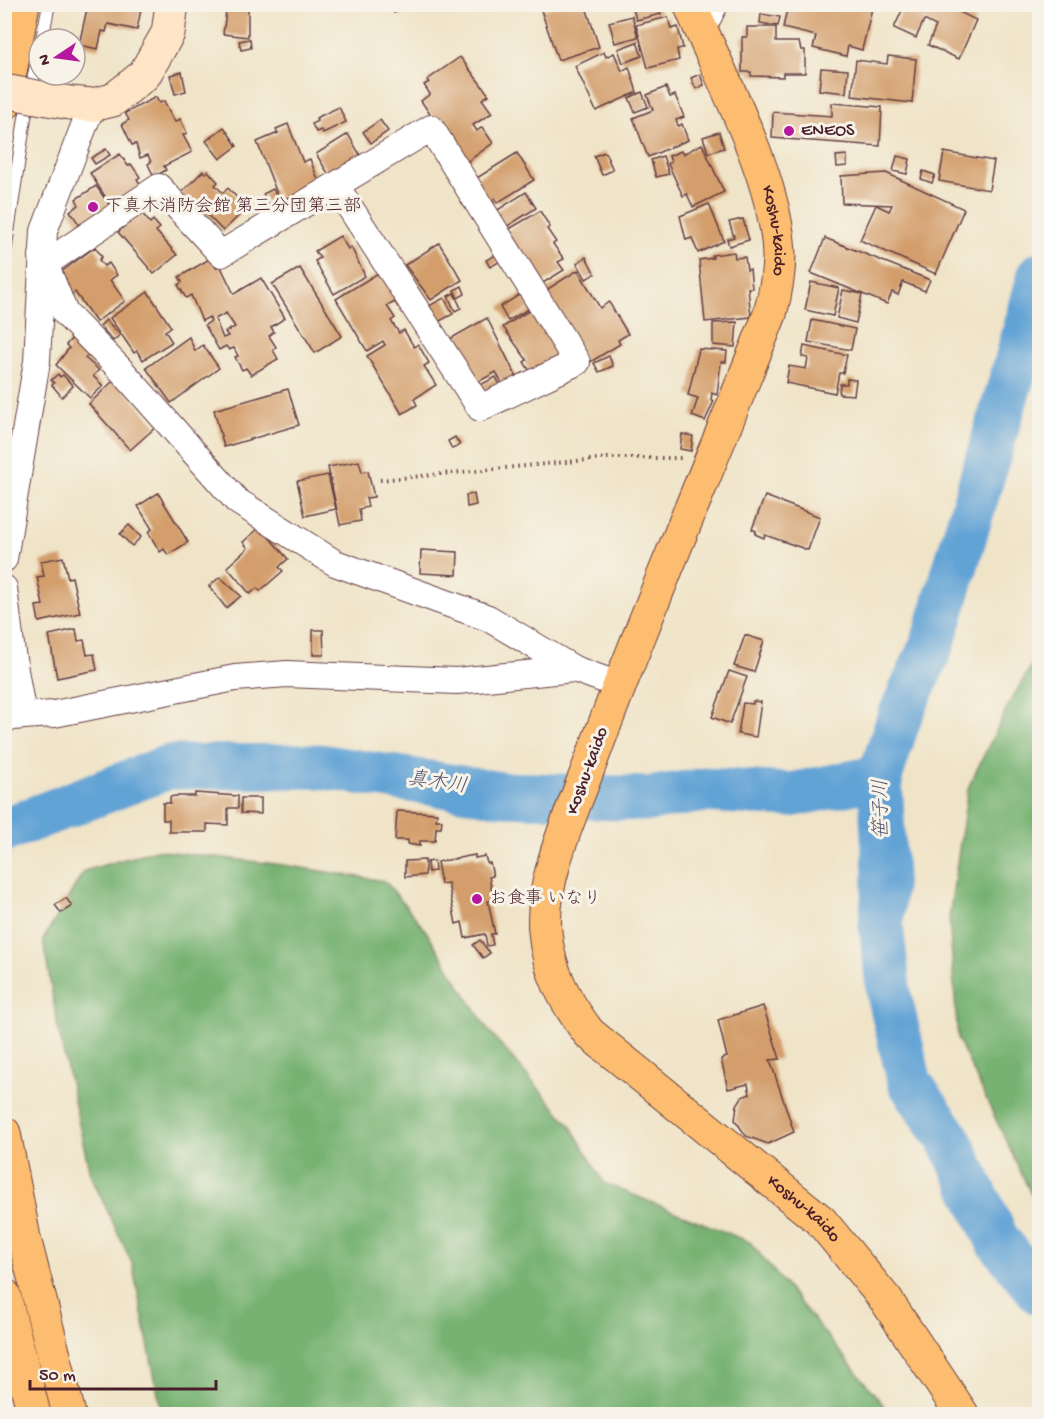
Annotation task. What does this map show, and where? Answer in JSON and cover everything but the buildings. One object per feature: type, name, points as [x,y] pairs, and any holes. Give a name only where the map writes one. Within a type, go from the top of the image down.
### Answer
[{"type":"highway","points":[[4,104],[23,4]]},
{"type":"highway","name":"Koshu-kaido","points":[[702,14],[772,211],[779,256],[776,289],[759,343],[614,698],[556,858],[544,929],[556,982],[571,1010],[590,1034],[821,1221],[886,1300],[962,1414]]},
{"type":"highway","points":[[4,1133],[32,1271],[69,1414]]},
{"type":"highway","points":[[4,1295],[34,1414]]},
{"type":"main road","points":[[4,91],[81,104],[113,100],[144,75],[168,33],[172,4]]},
{"type":"street","points":[[4,560],[37,362],[44,231],[81,104]]},
{"type":"street","points":[[44,260],[159,187],[221,254],[431,128],[577,362],[480,408],[336,186]]},
{"type":"street","points":[[44,260],[64,313],[122,371],[237,501],[335,563],[488,618],[574,669],[614,698]]},
{"type":"street","points":[[4,588],[12,653],[14,717],[54,714],[235,678],[288,674],[457,681],[574,669]]},
{"type":"lane","points":[[44,27],[49,4]]},
{"type":"lane","points":[[4,259],[31,87]]},
{"type":"path","points":[[380,480],[608,458],[684,458]]},
{"type":"green space","points":[[1039,652],[1039,1211],[958,1039],[949,918],[968,788],[1009,704]]},
{"type":"green space","points":[[156,850],[276,864],[385,881],[424,928],[488,1030],[570,1125],[604,1183],[750,1242],[891,1414],[162,1414],[132,1263],[90,1174],[58,1028],[43,940],[84,871]]},
{"type":"waterway","name":"笹子川","points":[[1040,274],[1016,364],[933,642],[899,718],[880,777],[885,876],[881,925],[889,995],[910,1083],[950,1141],[998,1241],[1040,1293]]},
{"type":"waterway","name":"真木川","points":[[4,830],[168,767],[319,766],[501,794],[648,799],[705,790],[790,795],[880,777]]},
{"type":"place","name":"ENEOS","points":[[789,131]]},
{"type":"place","name":"下真木消防会館 第三分団第三部","points":[[93,207]]},
{"type":"place","name":"お食事 いなり","points":[[477,899]]}]
